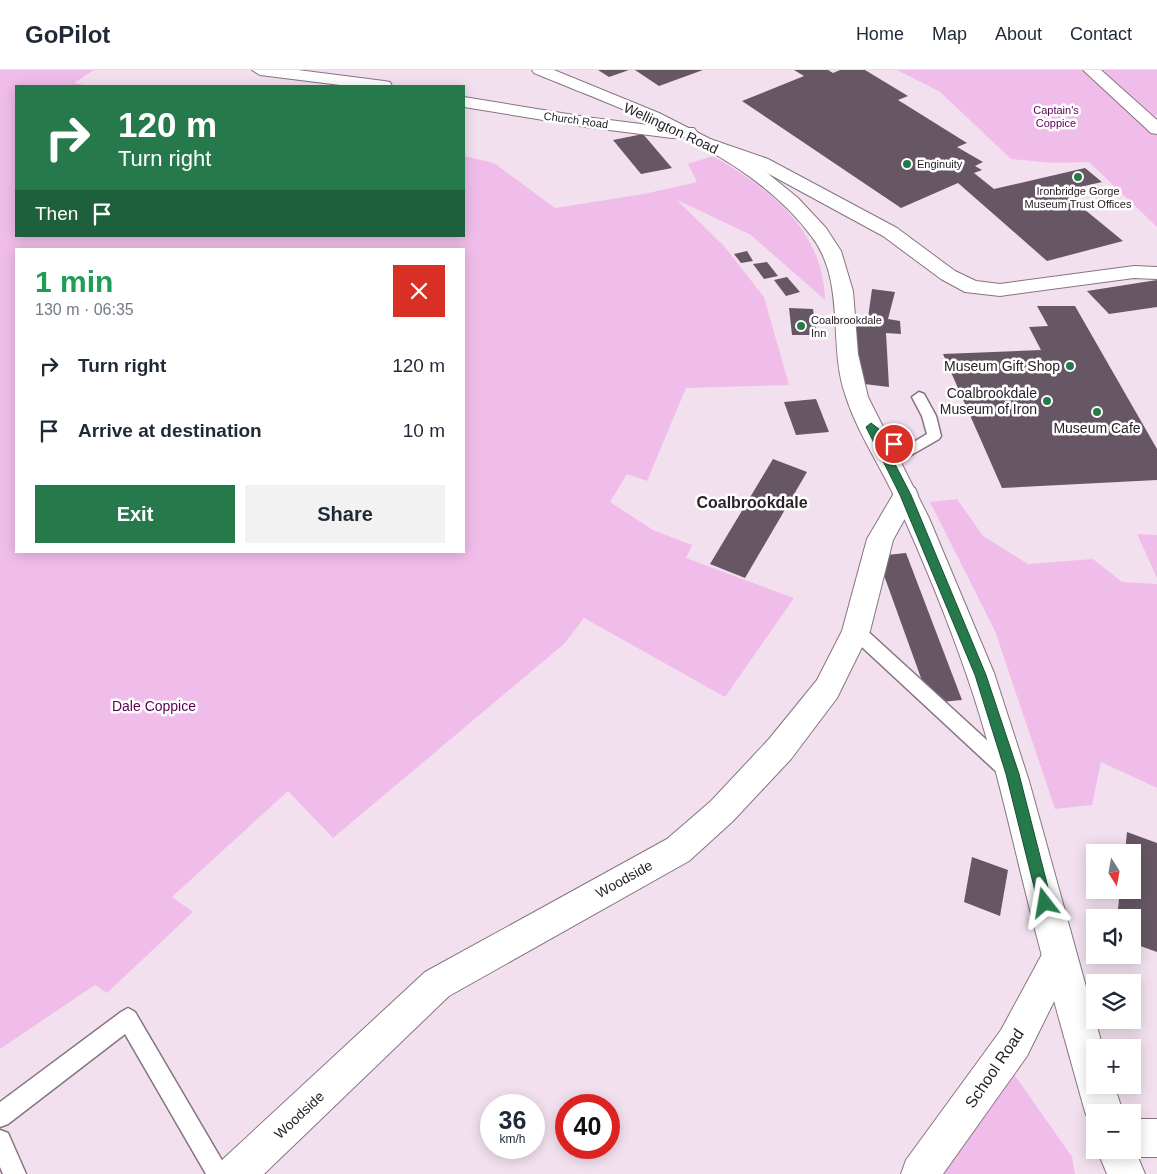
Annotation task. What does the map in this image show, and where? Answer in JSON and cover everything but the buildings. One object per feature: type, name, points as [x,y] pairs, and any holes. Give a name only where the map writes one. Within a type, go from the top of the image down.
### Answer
[{"type":"street","points":[[260,70],[376,85]]},
{"type":"street","name":"Wellington Road","points":[[540,70],[688,132],[710,144],[761,177],[785,197],[816,228],[832,250],[844,286],[847,362],[856,395],[906,495],[980,675],[1012,774],[1059,958],[1086,1049]]},
{"type":"street","points":[[1091,70],[1157,129]]},
{"type":"street","name":"Church Road","points":[[465,102],[586,122],[654,131],[688,132]]},
{"type":"street","points":[[710,144],[762,163],[890,232],[948,275],[972,287],[1000,290],[1134,272],[1157,273]]},
{"type":"street","name":"Woodside","points":[[236,1174],[437,984],[678,850],[722,811],[780,749],[827,689],[856,631],[880,540],[906,495]]},
{"type":"street","name":"School Road","points":[[920,1174],[1014,1043],[1059,958]]},
{"type":"street","points":[[1141,1138],[1157,1138]]},
{"type":"street","points":[[1120,1159],[1126,1174]]},
{"type":"lane","points":[[871,427],[906,453],[934,436],[929,416],[919,397]]},
{"type":"lane","points":[[856,631],[1012,774]]},
{"type":"lane","points":[[0,1116],[128,1019],[219,1174]]},
{"type":"lane","points":[[0,1141],[15,1174]]},
{"type":"green space","name":"Dale Coppice","points":[[0,70],[94,70],[74,83],[85,85],[15,85],[15,237],[465,237],[465,156],[494,163],[555,208],[644,194],[697,182],[688,164],[713,156],[754,182],[773,197],[804,232],[815,252],[822,275],[825,300],[751,235],[677,200],[724,246],[764,297],[789,385],[686,388],[647,481],[627,474],[610,502],[653,530],[692,545],[686,558],[794,598],[725,697],[584,618],[564,644],[333,838],[288,791],[172,897],[193,912],[107,993],[95,985],[0,1049]]},
{"type":"green space","name":"Captain's Coppice","points":[[897,70],[1157,70],[1157,115],[1154,116],[1157,119],[1157,227],[1089,162],[1054,163],[1011,159],[939,91]]},
{"type":"green space","points":[[957,499],[983,536],[1028,564],[1093,559],[1122,582],[1157,584],[1157,788],[1101,762],[1092,805],[1055,809],[995,631],[930,502]]},
{"type":"green space","points":[[1137,534],[1157,535],[1157,578]]},
{"type":"green space","points":[[1014,1074],[1072,1157],[1075,1174],[932,1174]]},
{"type":"place","name":"Enginuity","points":[[907,164]]},
{"type":"place","name":"Ironbridge Gorge Museum Trust Offices","points":[[1078,177]]},
{"type":"place","name":"Coalbrookdale Inn","points":[[801,326]]},
{"type":"place","name":"Museum Gift Shop","points":[[1070,366]]},
{"type":"place","name":"Coalbrookdale Museum of Iron","points":[[1047,401]]},
{"type":"place","name":"Museum Cafe","points":[[1097,412]]},
{"type":"district","name":"Coalbrookdale","points":[[752,502]]},
{"type":"route","points":[[894,444],[871,427],[906,495],[980,675],[1012,774],[1045,903]]}]
